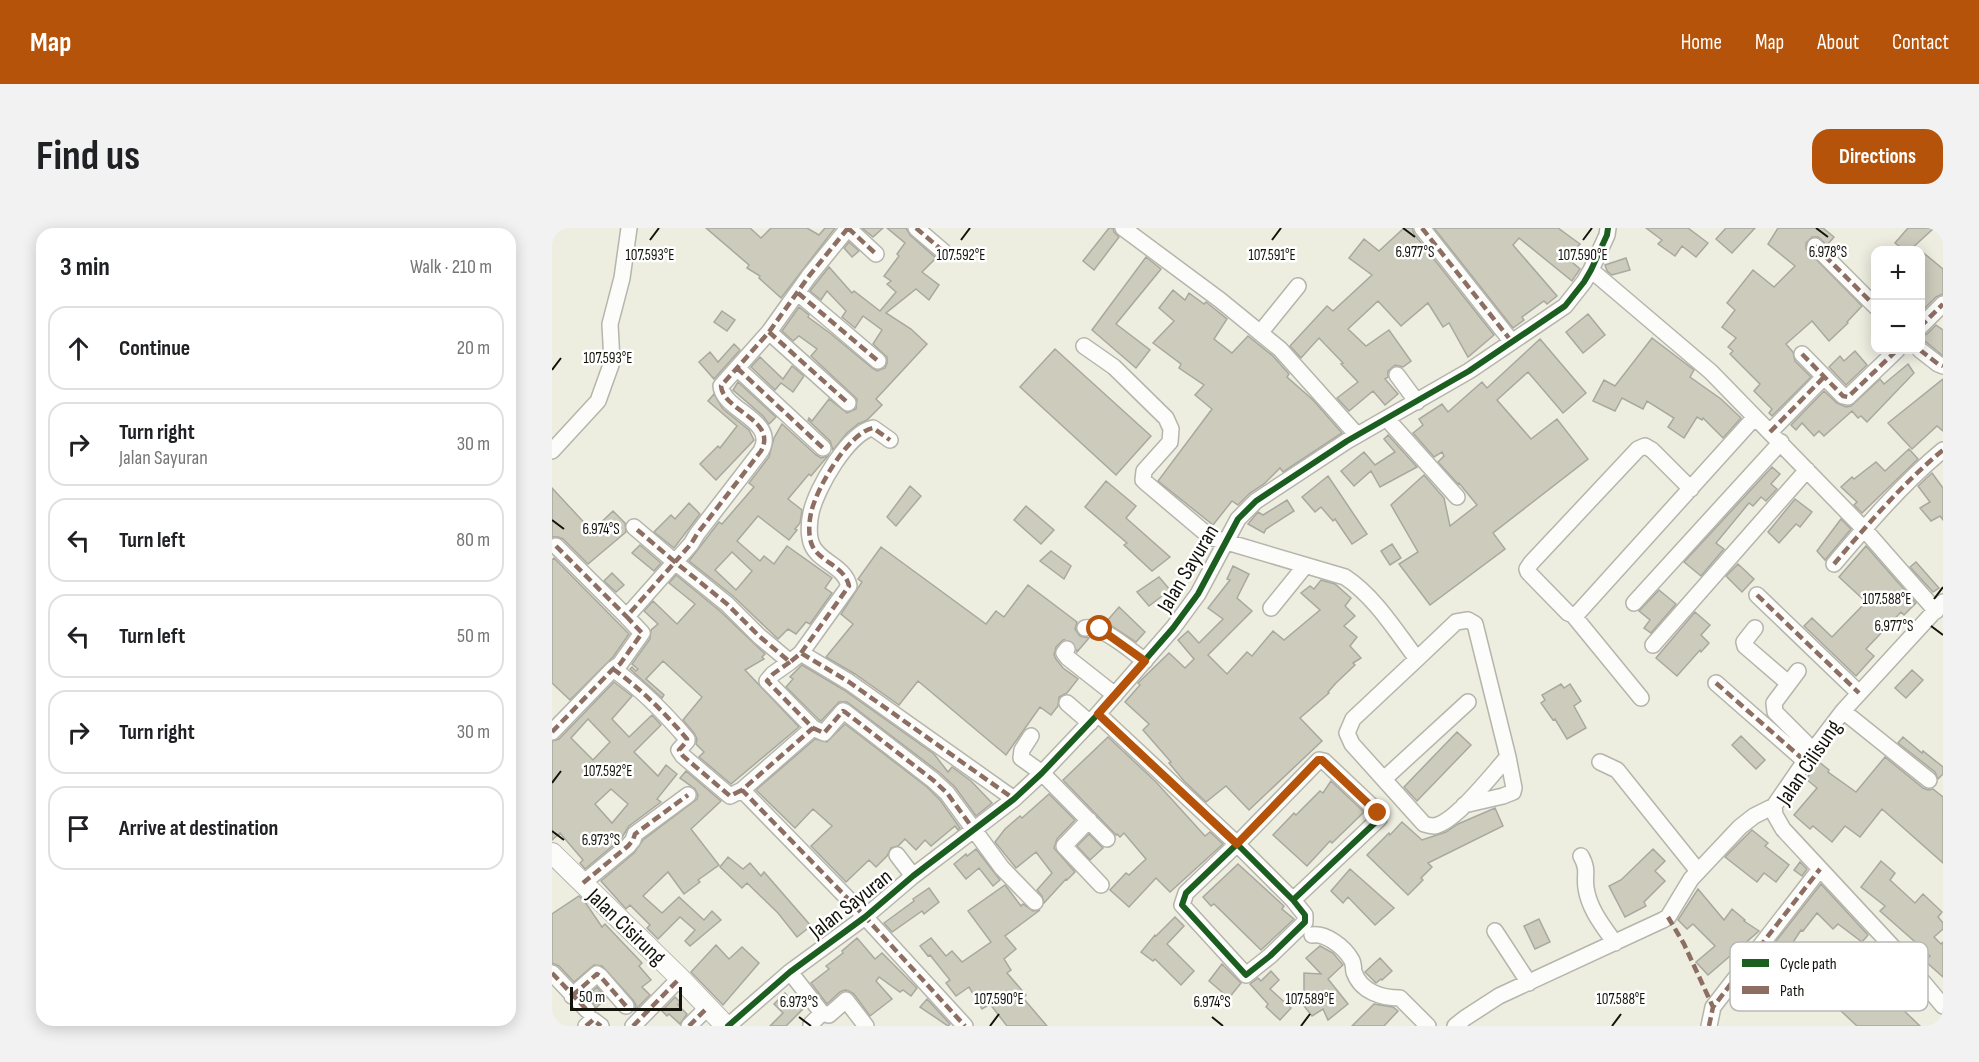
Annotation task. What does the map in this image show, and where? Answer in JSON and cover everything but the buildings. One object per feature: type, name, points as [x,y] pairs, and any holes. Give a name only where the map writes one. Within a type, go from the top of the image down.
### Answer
[{"type":"main road","name":"Jalan Cisirung","points":[[552,853],[727,1026]]},
{"type":"street","points":[[552,451],[598,401],[612,362],[610,324],[622,278],[630,228]]},
{"type":"street","points":[[627,617],[691,544],[696,534],[764,446],[762,429],[724,395],[721,386],[769,332],[809,276],[848,228],[876,254]]},
{"type":"street","points":[[916,228],[944,252]]},
{"type":"street","points":[[1123,228],[1220,300],[1280,349],[1357,435]]},
{"type":"street","points":[[1422,228],[1512,342]]},
{"type":"street","name":"Jalan Sayuran","points":[[727,1026],[790,972],[865,917],[913,876],[1014,799],[1042,773],[1094,719],[1173,628],[1198,594],[1238,519],[1256,501],[1357,435],[1469,371],[1565,306],[1591,270],[1609,230]]},
{"type":"street","points":[[1815,246],[1871,303]]},
{"type":"street","points":[[1591,270],[1711,372],[1939,607]]},
{"type":"street","points":[[1260,333],[1298,286]]},
{"type":"street","points":[[798,293],[878,361]]},
{"type":"street","points":[[1925,323],[1941,312]]},
{"type":"street","points":[[769,332],[848,403]]},
{"type":"street","points":[[1084,346],[1114,367],[1166,418],[1171,429],[1170,442],[1144,471],[1143,480],[1210,537],[1345,577],[1359,587],[1376,605],[1417,658]]},
{"type":"street","points":[[1802,354],[1843,396],[1848,397],[1893,354]]},
{"type":"street","points":[[1925,354],[1943,366]]},
{"type":"street","points":[[737,368],[823,448]]},
{"type":"street","points":[[1397,375],[1417,402]]},
{"type":"street","points":[[1634,603],[1824,377]]},
{"type":"street","points":[[1573,615],[1578,613],[1755,417]]},
{"type":"street","points":[[1386,419],[1457,497]]},
{"type":"street","points":[[890,440],[873,428],[855,437],[818,493],[811,513],[811,543],[814,550],[842,573],[848,580],[849,586],[796,657],[767,681],[813,728],[824,733],[845,711],[933,780],[947,793],[1002,868],[1035,902]]},
{"type":"street","points":[[1641,698],[1573,615],[1568,613],[1528,572],[1527,568],[1638,449],[1645,446],[1652,450],[1690,489]]},
{"type":"street","points":[[1834,564],[1922,468],[1943,450]]},
{"type":"street","points":[[1653,645],[1807,470]]},
{"type":"street","points":[[634,527],[727,604],[759,636],[796,657],[849,682],[1014,799]]},
{"type":"street","points":[[552,732],[620,664],[642,635],[641,630],[556,546]]},
{"type":"street","points":[[1271,608],[1305,566]]},
{"type":"street","points":[[1757,595],[1859,693]]},
{"type":"street","name":"Jalan Cilisung","points":[[1888,942],[1783,829],[1775,815],[1774,806],[1843,711],[1939,607]]},
{"type":"street","points":[[1464,805],[1503,796],[1513,792],[1514,788],[1508,757],[1474,624],[1468,620],[1456,622],[1353,719],[1347,733],[1352,744],[1424,824],[1434,826],[1450,818],[1464,805],[1508,757]]},
{"type":"street","points":[[1085,628],[1091,626],[1100,629],[1145,661]]},
{"type":"street","points":[[1755,628],[1744,642],[1745,646],[1793,677],[1774,703],[1774,709],[1809,755]]},
{"type":"street","points":[[1067,649],[1065,656],[1115,695]]},
{"type":"street","points":[[613,669],[628,680],[687,739],[679,750],[682,756],[730,796],[742,790],[813,728]]},
{"type":"street","points":[[1716,682],[1809,755]]},
{"type":"street","points":[[1384,779],[1468,702]]},
{"type":"street","points":[[1067,703],[1094,719],[1237,844],[1305,915],[1305,921],[1248,975],[1244,974],[1182,905],[1186,893],[1237,844],[1318,760],[1322,760],[1378,813],[1379,819],[1293,900]]},
{"type":"street","points":[[1843,711],[1929,780]]},
{"type":"street","points":[[1031,736],[1022,750],[1021,758],[1042,773],[1107,839]]},
{"type":"street","points":[[1600,762],[1617,770],[1698,871]]},
{"type":"street","points":[[742,790],[865,917],[965,1026]]},
{"type":"street","points":[[583,883],[628,846],[634,834],[688,795]]},
{"type":"street","points":[[1464,1023],[1499,996],[1656,925],[1668,917],[1686,886],[1698,871],[1740,827],[1754,816],[1774,806]]},
{"type":"street","points":[[1089,820],[1064,846],[1101,885]]},
{"type":"street","points":[[897,855],[913,876]]},
{"type":"street","points":[[1581,856],[1587,866],[1585,886],[1593,912],[1615,943]]},
{"type":"street","points":[[1763,942],[1820,868]]},
{"type":"street","points":[[1495,931],[1529,982]]},
{"type":"street","points":[[1312,935],[1318,934],[1330,940],[1350,957],[1358,978],[1372,993],[1389,999],[1404,1000],[1428,1026]]},
{"type":"street","points":[[790,972],[822,1013],[829,1015],[846,1000],[866,1026]]},
{"type":"street","points":[[552,974],[587,1010]]},
{"type":"street","points":[[572,996],[597,974],[626,1006]]},
{"type":"street","points":[[633,1026],[680,978]]},
{"type":"street","points":[[1709,1026],[1713,1007],[1730,985]]},
{"type":"street","name":"Jalan Cilisung","points":[[1928,988],[1943,1006]]},
{"type":"street","points":[[689,1026],[708,1007]]},
{"type":"street","points":[[810,1024],[822,1013]]},
{"type":"street","points":[[586,1026],[593,1020],[601,1026]]},
{"type":"tunnel","points":[[1067,649],[1085,628]]},
{"type":"marked path","points":[[848,228],[809,276],[769,332],[721,386],[730,402],[756,423],[762,431],[764,440],[761,451],[675,562],[727,604],[759,636],[790,662],[801,653],[849,682],[1014,799]]},
{"type":"marked path","points":[[848,228],[876,254]]},
{"type":"marked path","points":[[916,228],[944,252]]},
{"type":"marked path","points":[[1422,228],[1512,342]]},
{"type":"marked path","points":[[1815,246],[1871,302]]},
{"type":"marked path","points":[[798,293],[878,361]]},
{"type":"marked path","points":[[1925,322],[1943,304]]},
{"type":"marked path","points":[[769,332],[848,403]]},
{"type":"marked path","points":[[1802,354],[1843,396],[1848,397],[1893,354]]},
{"type":"marked path","points":[[1925,354],[1943,366]]},
{"type":"marked path","points":[[737,368],[823,448]]},
{"type":"marked path","points":[[1770,432],[1824,377]]},
{"type":"marked path","points":[[801,653],[849,586],[843,574],[820,556],[812,545],[809,525],[819,490],[834,463],[853,440],[863,432],[873,428],[890,440]]},
{"type":"marked path","points":[[1834,564],[1900,490],[1943,450]]},
{"type":"marked path","points":[[552,732],[620,664],[642,633],[627,617],[628,615],[675,562],[634,527]]},
{"type":"marked path","points":[[556,546],[627,617]]},
{"type":"marked path","points":[[1757,595],[1859,693]]},
{"type":"marked path","points":[[790,662],[767,681],[813,728],[742,790],[856,907],[965,1026]]},
{"type":"marked path","points":[[613,669],[652,701],[687,739],[679,750],[683,756],[730,796],[742,790]]},
{"type":"marked path","points":[[1716,683],[1805,761]]},
{"type":"marked path","points":[[813,728],[824,733],[843,711],[845,712],[933,780],[947,793],[974,830]]},
{"type":"marked path","points":[[583,883],[628,846],[635,834],[688,795]]},
{"type":"marked path","points":[[1763,942],[1820,869]]},
{"type":"marked path","points":[[1668,917],[1684,944],[1713,1007]]},
{"type":"marked path","points":[[552,973],[587,1010]]},
{"type":"marked path","points":[[572,996],[597,974],[626,1006]]},
{"type":"marked path","points":[[633,1026],[680,978]]},
{"type":"marked path","points":[[1709,1026],[1713,1007],[1730,985]]},
{"type":"marked path","points":[[689,1026],[708,1007]]},
{"type":"marked path","points":[[586,1026],[593,1020],[601,1026]]},
{"type":"cycle path","points":[[728,1026],[790,972],[865,917],[913,876],[1014,799],[1042,773],[1098,714],[1173,628],[1198,594],[1238,519],[1256,501],[1347,441],[1469,371],[1565,306],[1591,270],[1608,228]]},
{"type":"cycle path","points":[[1098,714],[1237,844],[1305,915],[1305,922],[1270,956],[1246,975],[1182,905],[1186,893],[1237,844],[1319,760],[1324,761],[1379,813],[1379,819],[1293,900]]},
{"type":"route","points":[[1100,629],[1145,661],[1098,714],[1237,844],[1318,760],[1324,760],[1378,813]]}]
